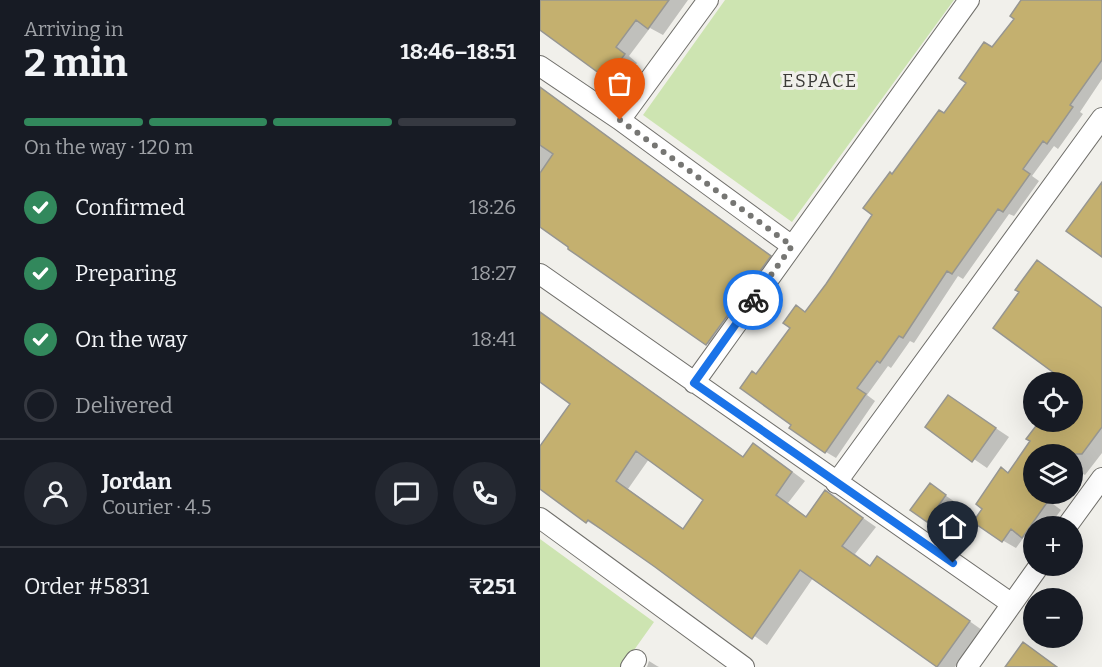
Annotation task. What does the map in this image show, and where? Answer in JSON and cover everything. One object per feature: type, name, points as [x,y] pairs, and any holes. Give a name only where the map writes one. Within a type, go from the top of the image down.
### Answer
[{"type":"street","points":[[620,120],[708,0]]},
{"type":"street","points":[[694,383],[969,0]]},
{"type":"street","points":[[540,66],[620,120],[792,246]]},
{"type":"street","points":[[836,483],[1102,118]]},
{"type":"street","points":[[540,274],[1012,604]]},
{"type":"street","points":[[1074,516],[1102,478]]},
{"type":"street","points":[[540,518],[719,660],[744,667]]},
{"type":"street","points":[[967,667],[1032,576]]},
{"type":"green space","points":[[725,0],[954,0],[792,222],[643,115]]},
{"type":"green space","points":[[540,539],[654,622],[622,667],[540,667]]},
{"type":"building","points":[[540,0],[669,0],[648,29],[636,20],[616,47],[625,54],[607,79],[540,30]]},
{"type":"building","points":[[1021,0],[1102,0],[1102,60],[1070,105],[1073,107],[1047,144],[1043,141],[1023,169],[1030,174],[1003,212],[998,209],[952,274],[947,271],[903,338],[899,336],[880,363],[877,361],[857,388],[866,394],[825,453],[789,428],[791,425],[740,388],[752,371],[756,374],[790,328],[783,323],[796,305],[805,312],[826,284],[872,215],[863,208],[890,172],[892,174],[939,110],[944,113],[966,83],[959,78],[984,42],[992,47],[1014,19],[1010,16]]},
{"type":"building","points":[[540,87],[771,256],[706,345],[540,227],[540,173],[553,154],[540,145]]},
{"type":"building","points":[[1102,182],[1102,257],[1066,231]]},
{"type":"building","points":[[1037,260],[1102,308],[1102,427],[1083,453],[1083,444],[1028,444],[1030,441],[1026,439],[1031,432],[1083,432],[1083,372],[1053,372],[993,328],[1019,292],[1015,290]]},
{"type":"building","points":[[540,312],[743,457],[753,443],[792,472],[776,495],[806,517],[825,490],[863,518],[842,546],[870,566],[877,556],[970,621],[937,667],[800,570],[752,639],[655,567],[588,520],[586,523],[540,489],[540,446],[570,404],[540,382]],"holes":[[[636,451],[703,500],[683,529],[616,481]]]},
{"type":"building","points":[[948,395],[996,428],[972,462],[925,427]]},
{"type":"building","points":[[1023,451],[1023,504],[1046,504],[1038,516],[1023,516],[1022,538],[1011,529],[1002,542],[973,522],[982,509],[976,504],[1001,467],[1008,473]]},
{"type":"building","points":[[930,483],[946,495],[927,522],[910,510]]},
{"type":"building","points":[[1023,642],[1023,648],[1031,648],[1057,667],[1005,667]]},
{"type":"way so far","points":[[620,120],[792,246],[753,300]]},
{"type":"district","name":"ESPACE","points":[[820,81]]},
{"type":"route","points":[[753,300],[694,383],[953,563]]}]
